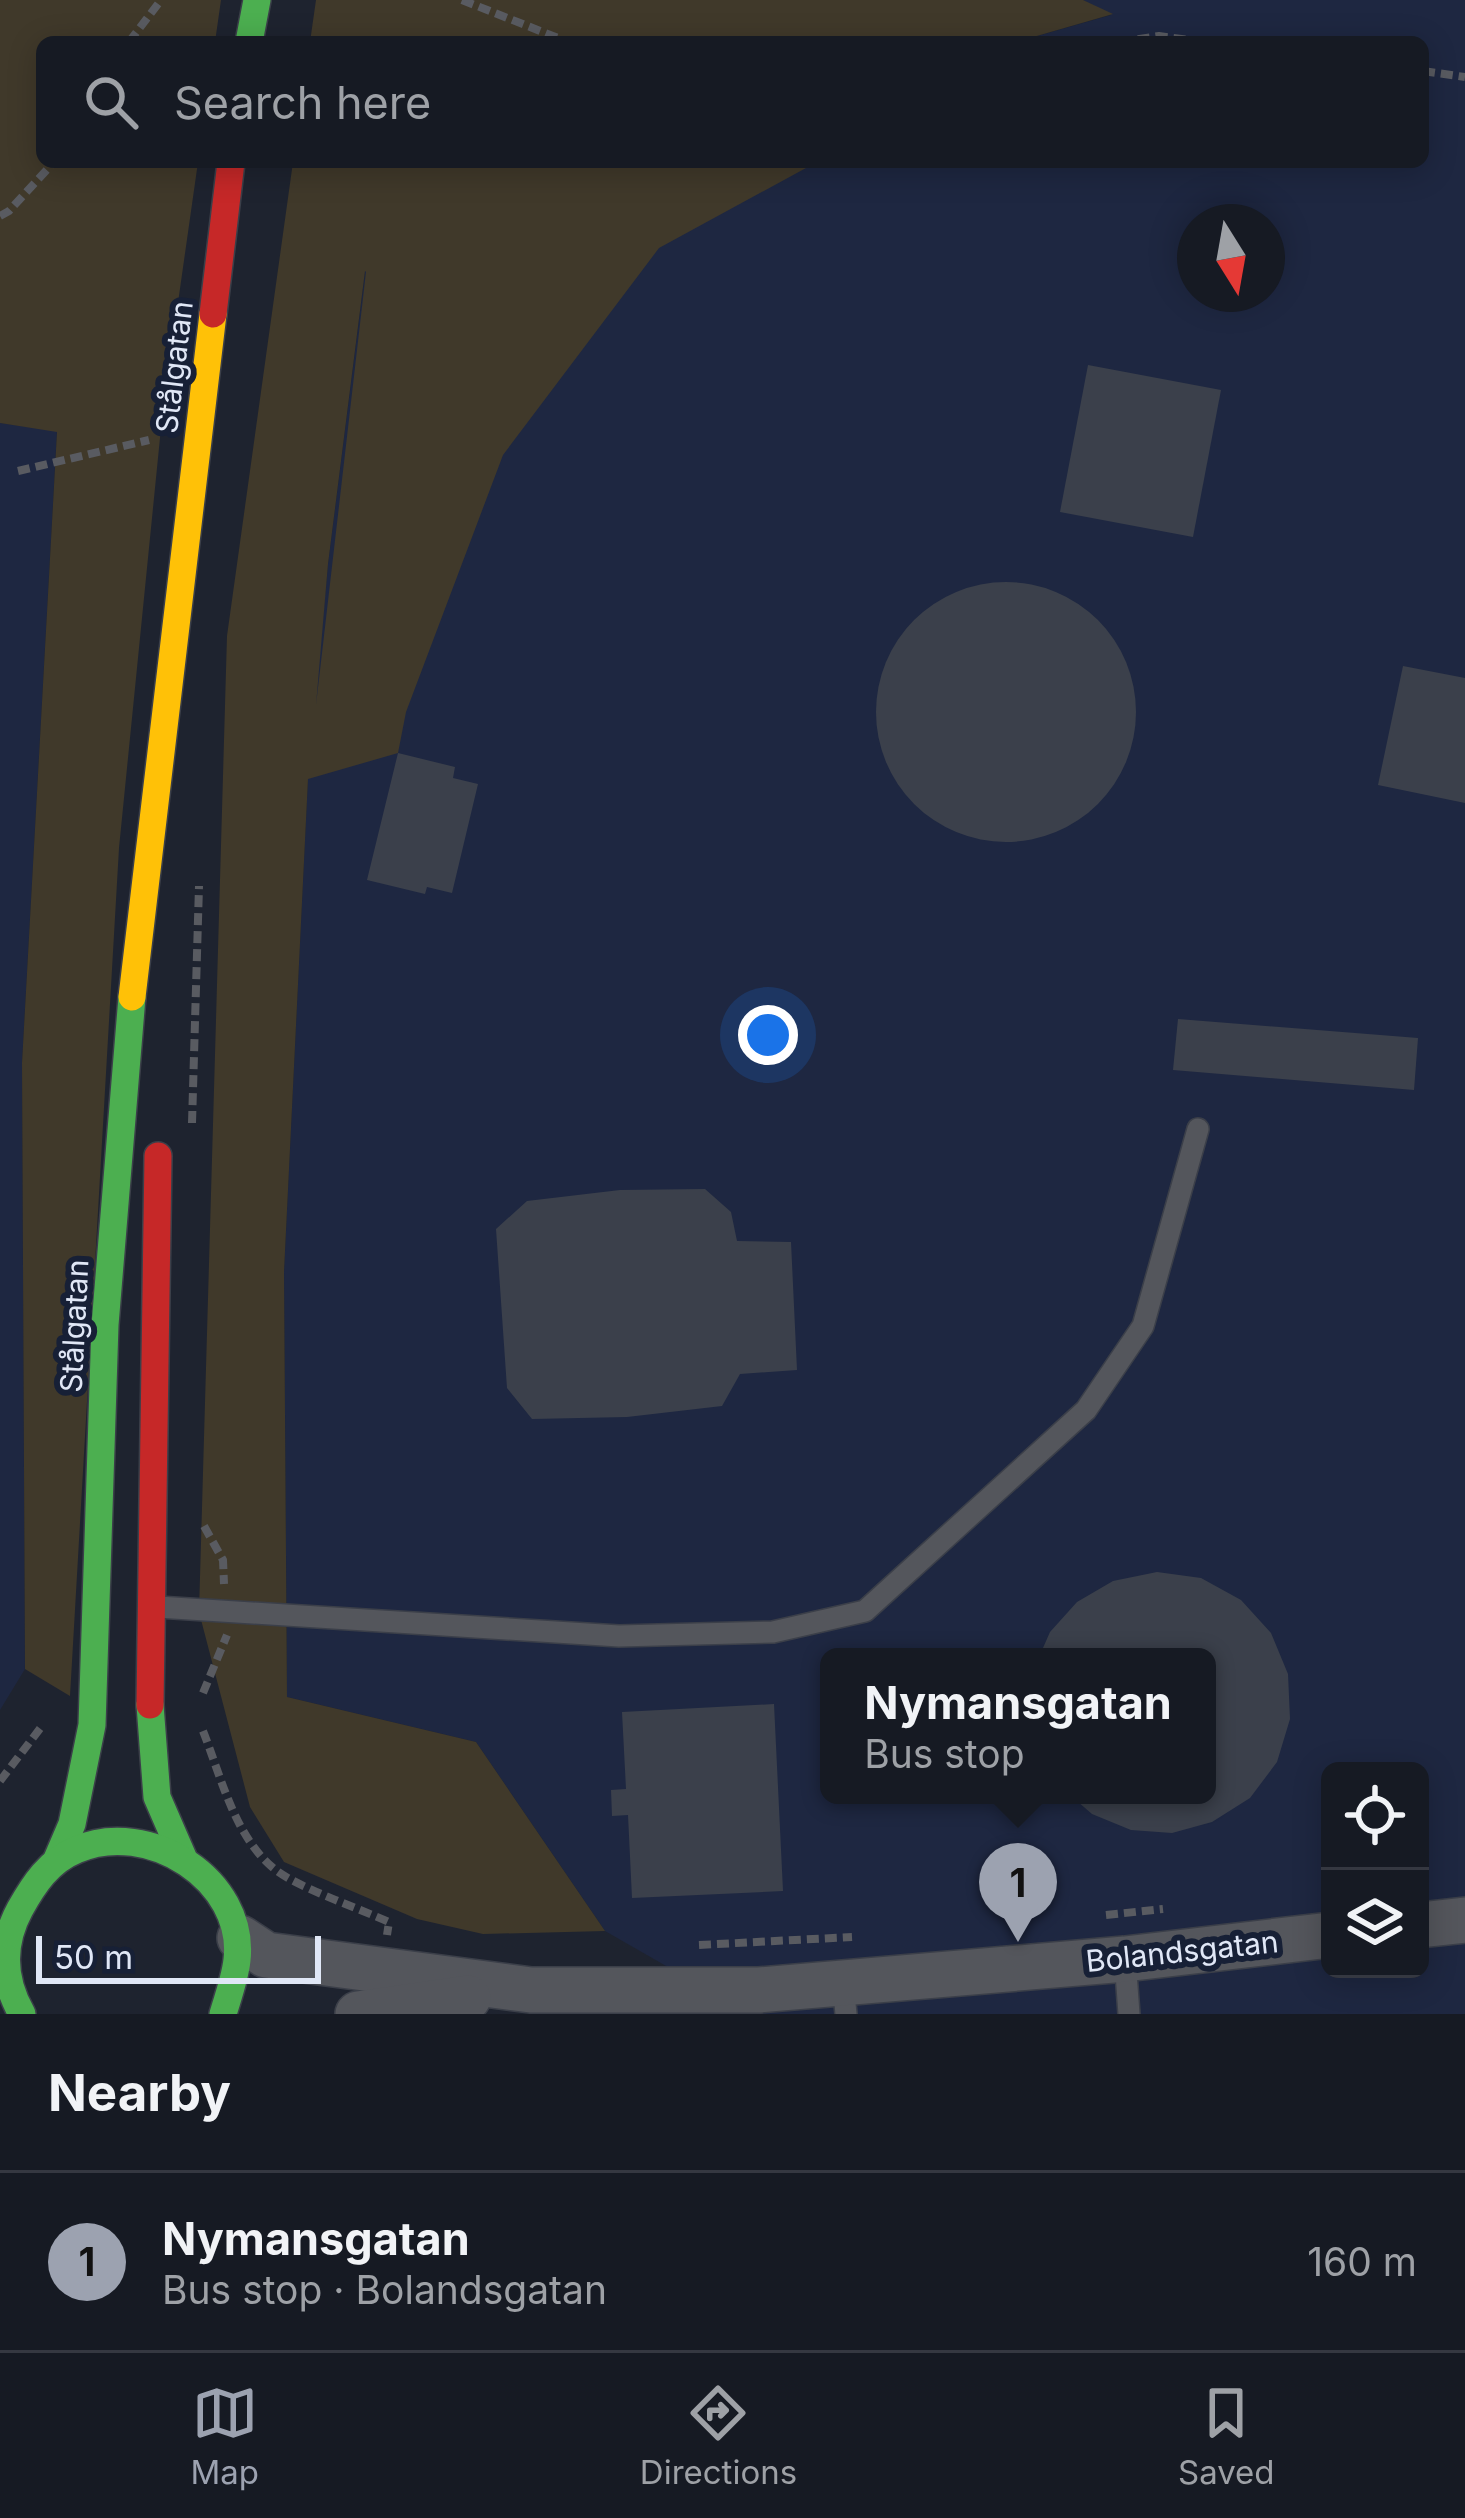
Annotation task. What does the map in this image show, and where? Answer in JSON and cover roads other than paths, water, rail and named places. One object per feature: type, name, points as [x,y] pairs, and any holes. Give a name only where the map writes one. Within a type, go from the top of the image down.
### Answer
[{"type":"main road","points":[[250,36],[256,0]]},
{"type":"main road","name":"Stålgatan","points":[[10,1990],[7,1937],[31,1875],[72,1824],[92,1725],[105,1325],[134,977],[230,168]]},
{"type":"main road","name":"Stålgatan","points":[[158,794],[160,993]]},
{"type":"main road","points":[[158,1135],[150,1721],[157,1797],[182,1857]]},
{"type":"main road","points":[[31,1875],[87,1845],[119,1840],[152,1844],[182,1857],[212,1882],[240,1938],[234,1990],[223,2014]]},
{"type":"street","points":[[1429,1924],[1465,1920]]},
{"type":"street","name":"Bolandsgatan","points":[[240,1938],[266,1955],[531,1990],[759,2002],[844,1998],[1321,1937]]},
{"type":"street","name":"Bolandsgatan","points":[[358,2014],[531,1990]]},
{"type":"lane","points":[[152,1606],[619,1636],[773,1632],[865,1611],[1086,1410],[1143,1326],[1198,1129]]},
{"type":"lane","points":[[1125,1959],[1129,2014]]},
{"type":"place","name":"Nymansgatan","points":[[1018,1942]]}]
